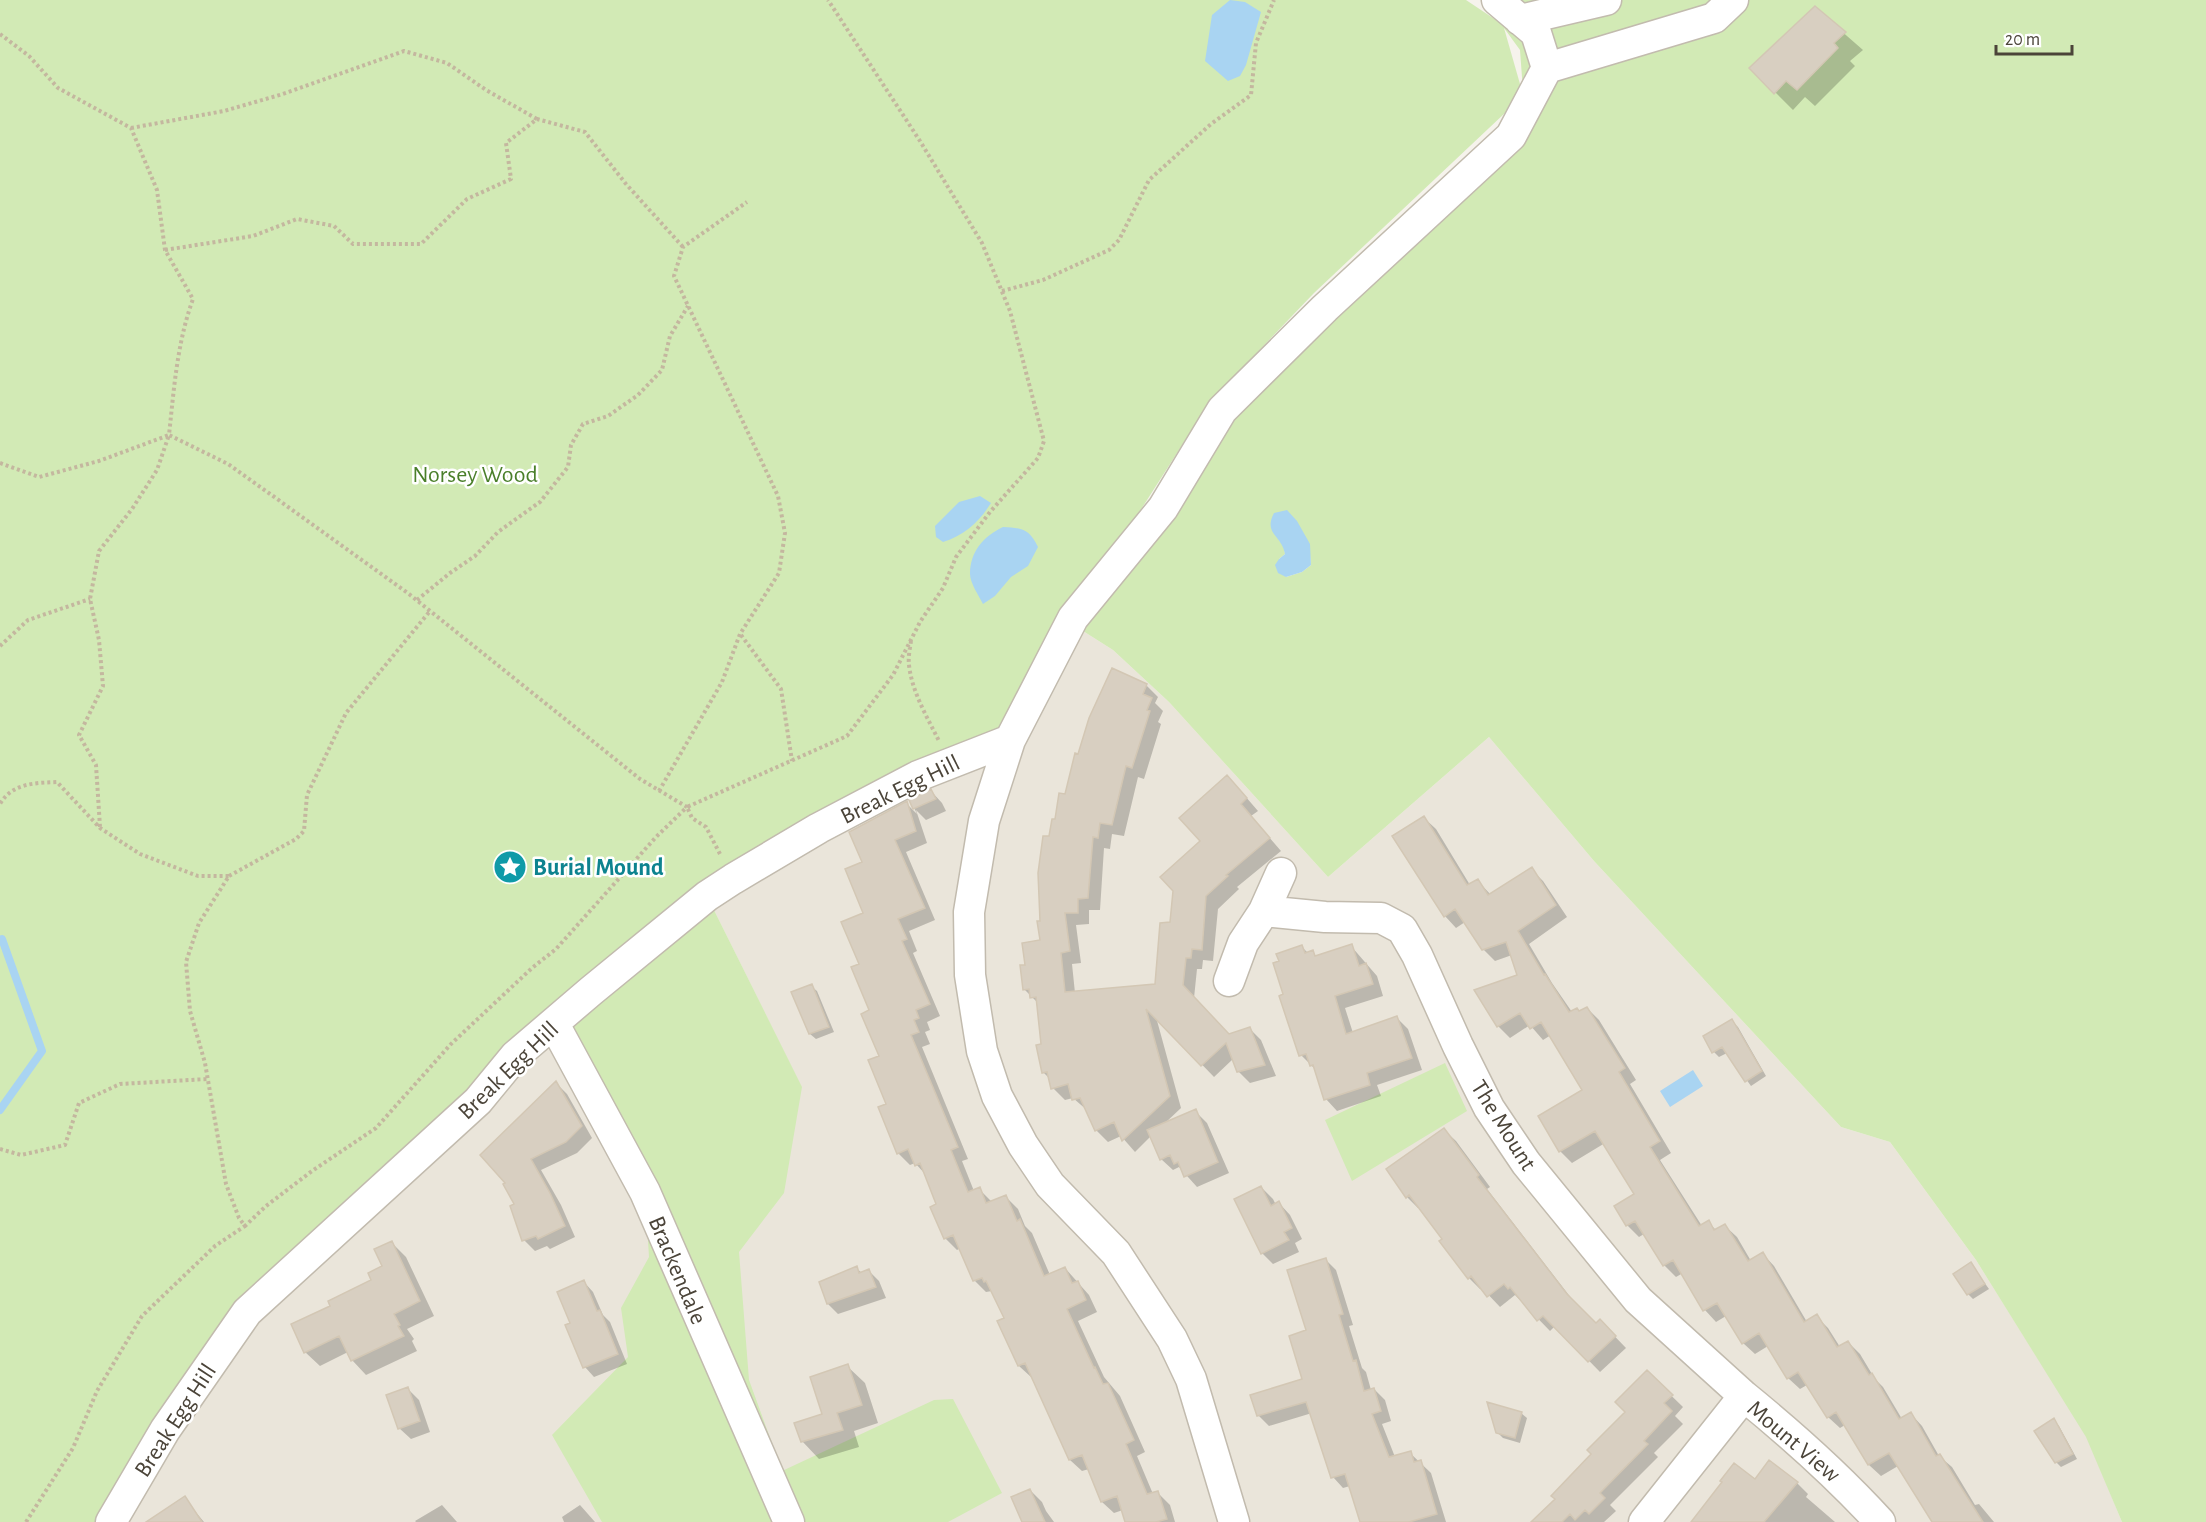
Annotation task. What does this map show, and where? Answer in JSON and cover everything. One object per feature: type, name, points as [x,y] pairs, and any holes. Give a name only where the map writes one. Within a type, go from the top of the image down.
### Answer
[{"type":"street","points":[[1234,1522],[1191,1379],[1172,1339],[1116,1253],[1050,1185],[1023,1145],[997,1096],[982,1051],[970,975],[969,912],[984,821],[1010,740],[1073,618],[1163,508],[1222,410],[1325,308],[1511,136],[1547,68],[1536,33],[1497,0]]},
{"type":"street","points":[[1520,20],[1606,0]]},
{"type":"street","points":[[1547,68],[1714,18],[1733,0]]},
{"type":"street","name":"Break Egg Hill","points":[[111,1522],[165,1430],[247,1312],[478,1101],[515,1056],[707,896],[733,879],[819,828],[918,776],[1010,740]]},
{"type":"street","points":[[1229,981],[1244,944],[1264,911],[1281,873]]},
{"type":"street","name":"The Mount","points":[[1264,911],[1325,917],[1381,918],[1402,929],[1417,955],[1489,1108],[1526,1164],[1638,1300],[1744,1396]]},
{"type":"street","name":"Brackendale","points":[[554,1024],[645,1192],[789,1522]]},
{"type":"street","name":"Mount View","points":[[1644,1522],[1744,1396],[1800,1442],[1849,1487],[1880,1522]]},
{"type":"path","points":[[26,1522],[73,1448],[97,1391],[142,1316],[215,1246],[245,1226],[266,1206],[303,1178],[376,1128],[451,1044],[532,968],[556,949],[656,837],[687,807],[847,736],[893,675],[957,557],[990,512],[1038,458],[1044,441],[1010,311],[982,243],[920,141],[828,0]]},
{"type":"path","points":[[1002,291],[1043,280],[1074,268],[1108,250],[1119,240],[1149,180],[1211,124],[1251,95],[1256,43],[1274,0]]},
{"type":"path","points":[[0,34],[30,56],[58,88],[131,128],[157,190],[165,250],[193,299],[184,324],[176,367],[169,435],[157,470],[132,509],[99,551],[90,599],[99,640],[103,686],[79,735],[96,765],[100,828]]},
{"type":"path","points":[[131,128],[224,111],[254,103],[404,51],[447,63],[486,90],[537,119],[585,132],[683,247]]},
{"type":"path","points":[[165,250],[253,236],[297,219],[334,226],[353,244],[421,244],[467,199],[511,179],[506,143],[537,119]]},
{"type":"path","points":[[659,790],[722,682],[740,634],[779,573],[785,533],[778,496],[674,276],[683,247],[747,202]]},
{"type":"path","points":[[417,600],[450,573],[476,556],[498,532],[540,502],[568,467],[571,445],[583,424],[608,416],[638,395],[662,370],[670,336],[688,306]]},
{"type":"path","points":[[0,463],[39,477],[99,461],[169,435],[228,464],[417,600],[640,779],[687,807],[692,818],[706,827],[733,879]]},
{"type":"path","points":[[0,646],[28,620],[90,599]]},
{"type":"path","points":[[245,1226],[239,1218],[225,1185],[205,1063],[190,1011],[186,962],[199,923],[229,876],[296,839],[304,831],[307,795],[346,713],[430,611]]},
{"type":"path","points":[[740,634],[781,689],[792,761]]},
{"type":"path","points":[[912,637],[909,663],[913,682],[941,745]]},
{"type":"path","points":[[0,804],[6,793],[18,788],[42,783],[57,783],[100,828],[140,854],[198,876],[229,876]]},
{"type":"path","points":[[0,1149],[21,1155],[65,1145],[79,1103],[120,1084],[207,1079]]},
{"type":"shaded area","points":[[1083,631],[1113,650],[1169,702],[1328,877],[1489,737],[1594,861],[1841,1127],[1890,1142],[1976,1260],[2087,1437],[2122,1522],[110,1522],[213,1361],[554,1024],[801,1086],[707,896]]},
{"type":"green space","name":"Norsey Wood","points":[[0,0],[1466,0],[1502,24],[1486,0],[2206,0],[2206,1522],[2122,1522],[2086,1437],[1976,1260],[1890,1142],[1841,1127],[1594,861],[1489,737],[1328,877],[1169,702],[1113,650],[1083,631],[1175,512],[1230,415],[1510,152],[1523,96],[1314,293],[1209,403],[1000,730],[732,872],[247,1310],[108,1522],[0,1522]],"holes":[[[1504,28],[1520,50],[1523,91],[1522,91]],[[1278,539],[1310,555],[1311,565],[1302,572],[1286,577],[1279,559],[1285,554],[1284,546]]]},
{"type":"green space","points":[[707,896],[802,1087],[784,1193],[739,1252],[749,1380],[782,1471],[934,1400],[953,1399],[1002,1493],[948,1522],[602,1522],[552,1435],[628,1357],[621,1308],[649,1257],[645,1192],[554,1024]]},
{"type":"green space","points":[[1445,1063],[1467,1111],[1352,1181],[1325,1120]]},
{"type":"water","points":[[1230,0],[1245,2],[1261,12],[1246,65],[1240,76],[1228,81],[1205,61],[1212,15]]},
{"type":"water","points":[[980,496],[991,503],[976,522],[965,532],[943,542],[936,537],[935,526],[959,502]]},
{"type":"water","points":[[1287,510],[1297,521],[1310,544],[1311,565],[1302,572],[1286,577],[1278,573],[1275,565],[1285,554],[1272,530],[1271,520],[1274,513]]},
{"type":"water","points":[[1003,527],[1025,531],[1032,536],[1038,547],[1028,566],[1011,577],[995,596],[983,604],[970,578],[972,558],[984,540]]},
{"type":"water","points":[[1693,1070],[1703,1086],[1670,1107],[1660,1091]]},
{"type":"building","points":[[1815,6],[1846,32],[1834,43],[1838,48],[1797,90],[1786,81],[1774,94],[1749,68]]},
{"type":"building","points":[[1112,668],[1147,684],[1143,694],[1152,698],[1132,768],[1126,766],[1112,825],[1100,823],[1098,838],[1093,837],[1088,898],[1078,899],[1078,913],[1065,913],[1070,951],[1061,953],[1065,992],[1155,984],[1160,923],[1170,922],[1173,891],[1160,877],[1200,841],[1179,818],[1227,775],[1247,798],[1241,804],[1270,838],[1226,875],[1228,876],[1206,896],[1202,950],[1192,949],[1191,958],[1186,958],[1183,985],[1229,1034],[1250,1027],[1265,1065],[1237,1072],[1226,1043],[1201,1066],[1146,1009],[1170,1096],[1122,1141],[1114,1122],[1095,1131],[1080,1098],[1072,1100],[1068,1084],[1051,1089],[1047,1072],[1042,1073],[1036,1045],[1041,1044],[1036,997],[1030,998],[1029,989],[1023,990],[1020,965],[1025,965],[1022,943],[1040,940],[1037,921],[1040,921],[1038,873],[1043,836],[1049,836],[1052,819],[1055,819],[1059,793],[1065,794],[1075,753],[1078,754],[1089,718]]},
{"type":"building","points":[[931,789],[936,799],[913,809],[909,800]]},
{"type":"building","points":[[907,801],[916,831],[895,840],[925,908],[898,919],[907,939],[902,941],[930,1004],[916,1010],[919,1018],[914,1020],[919,1032],[911,1035],[958,1147],[951,1150],[968,1192],[980,1187],[986,1203],[1006,1195],[1017,1221],[1020,1219],[1044,1276],[1065,1267],[1072,1283],[1078,1281],[1086,1300],[1067,1309],[1094,1368],[1103,1384],[1108,1383],[1134,1440],[1126,1444],[1147,1494],[1158,1491],[1167,1519],[1156,1522],[1125,1522],[1117,1496],[1101,1502],[1082,1455],[1069,1460],[1025,1363],[1018,1366],[997,1321],[1004,1318],[986,1281],[984,1282],[982,1278],[973,1281],[953,1235],[944,1239],[930,1207],[936,1204],[920,1163],[915,1166],[908,1149],[897,1154],[878,1107],[886,1104],[868,1060],[879,1056],[861,1014],[869,1010],[851,967],[859,964],[841,922],[863,913],[845,869],[862,862],[849,832]]},
{"type":"building","points":[[1424,816],[1467,885],[1478,879],[1488,895],[1532,867],[1556,905],[1518,931],[1569,1012],[1587,1007],[1625,1068],[1619,1072],[1660,1141],[1650,1147],[1699,1226],[1709,1220],[1714,1230],[1725,1224],[1748,1261],[1763,1252],[1804,1322],[1817,1314],[1837,1347],[1848,1341],[1869,1375],[1872,1373],[1899,1419],[1911,1412],[1936,1456],[1940,1454],[1983,1522],[1932,1522],[1889,1453],[1868,1465],[1836,1412],[1827,1418],[1798,1372],[1787,1379],[1759,1333],[1742,1344],[1717,1303],[1703,1311],[1673,1260],[1663,1266],[1635,1221],[1626,1226],[1614,1206],[1634,1194],[1595,1131],[1559,1152],[1538,1116],[1582,1090],[1541,1022],[1530,1029],[1520,1013],[1497,1027],[1474,990],[1517,975],[1506,942],[1482,950],[1455,909],[1444,917],[1392,836]]},
{"type":"building","points":[[1352,944],[1359,966],[1366,963],[1373,984],[1335,996],[1346,1034],[1397,1016],[1412,1058],[1367,1073],[1370,1085],[1324,1100],[1313,1065],[1310,1066],[1306,1054],[1299,1056],[1279,996],[1283,994],[1273,963],[1279,961],[1276,954],[1302,945],[1305,953],[1313,950],[1315,956]]},
{"type":"building","points":[[812,984],[829,1027],[809,1034],[791,992]]},
{"type":"building","points":[[1732,1019],[1762,1071],[1745,1082],[1722,1047],[1712,1053],[1703,1036]]},
{"type":"building","points":[[556,1081],[582,1126],[566,1142],[531,1159],[565,1226],[538,1239],[536,1236],[522,1241],[510,1206],[514,1204],[503,1184],[505,1183],[480,1155]]},
{"type":"building","points":[[1196,1109],[1218,1162],[1184,1177],[1178,1162],[1174,1164],[1170,1155],[1160,1160],[1147,1130]]},
{"type":"building","points":[[1444,1128],[1479,1175],[1477,1177],[1567,1294],[1596,1323],[1600,1319],[1616,1336],[1588,1362],[1543,1316],[1537,1321],[1510,1287],[1508,1289],[1504,1284],[1487,1297],[1471,1276],[1468,1279],[1439,1241],[1442,1239],[1409,1195],[1406,1198],[1386,1169]]},
{"type":"building","points":[[1261,1186],[1271,1206],[1279,1201],[1292,1228],[1284,1232],[1289,1240],[1261,1254],[1234,1199]]},
{"type":"building","points":[[392,1241],[420,1301],[394,1314],[404,1336],[351,1361],[339,1336],[304,1353],[291,1324],[330,1306],[328,1301],[371,1280],[368,1273],[382,1266],[374,1249]]},
{"type":"building","points":[[1326,1258],[1343,1314],[1339,1315],[1353,1361],[1356,1360],[1364,1391],[1374,1388],[1381,1411],[1372,1414],[1389,1457],[1411,1451],[1414,1462],[1421,1460],[1437,1514],[1409,1522],[1360,1522],[1345,1474],[1331,1478],[1306,1402],[1257,1416],[1250,1395],[1302,1379],[1289,1336],[1306,1330],[1287,1270]]},
{"type":"building","points":[[1971,1262],[1985,1284],[1967,1295],[1953,1274]]},
{"type":"building","points":[[857,1266],[859,1273],[869,1269],[876,1287],[827,1304],[819,1282]]},
{"type":"building","points":[[584,1280],[597,1311],[600,1310],[618,1354],[583,1368],[565,1325],[570,1323],[557,1292]]},
{"type":"building","points":[[848,1364],[862,1405],[837,1413],[843,1430],[801,1442],[794,1423],[822,1414],[810,1377]]},
{"type":"building","points":[[1647,1370],[1673,1395],[1664,1403],[1672,1411],[1644,1441],[1648,1444],[1600,1493],[1605,1498],[1589,1514],[1585,1510],[1575,1520],[1570,1514],[1562,1522],[1531,1522],[1555,1499],[1551,1496],[1591,1454],[1587,1450],[1625,1412],[1615,1402]]},
{"type":"building","points":[[408,1387],[420,1421],[398,1429],[386,1395]]},
{"type":"building","points":[[1487,1402],[1522,1412],[1515,1438],[1496,1433]]},
{"type":"building","points":[[2054,1418],[2073,1454],[2055,1463],[2034,1431]]},
{"type":"building","points":[[1769,1460],[1798,1482],[1764,1522],[1691,1522],[1734,1463],[1755,1479]]},
{"type":"building","points":[[1030,1489],[1045,1522],[1022,1522],[1011,1497]]},
{"type":"building","points":[[185,1496],[202,1522],[146,1522]]},
{"type":"waterway","points":[[0,1110],[42,1051],[2,939]]},
{"type":"place","name":"Burial Mound","points":[[510,867]]}]
